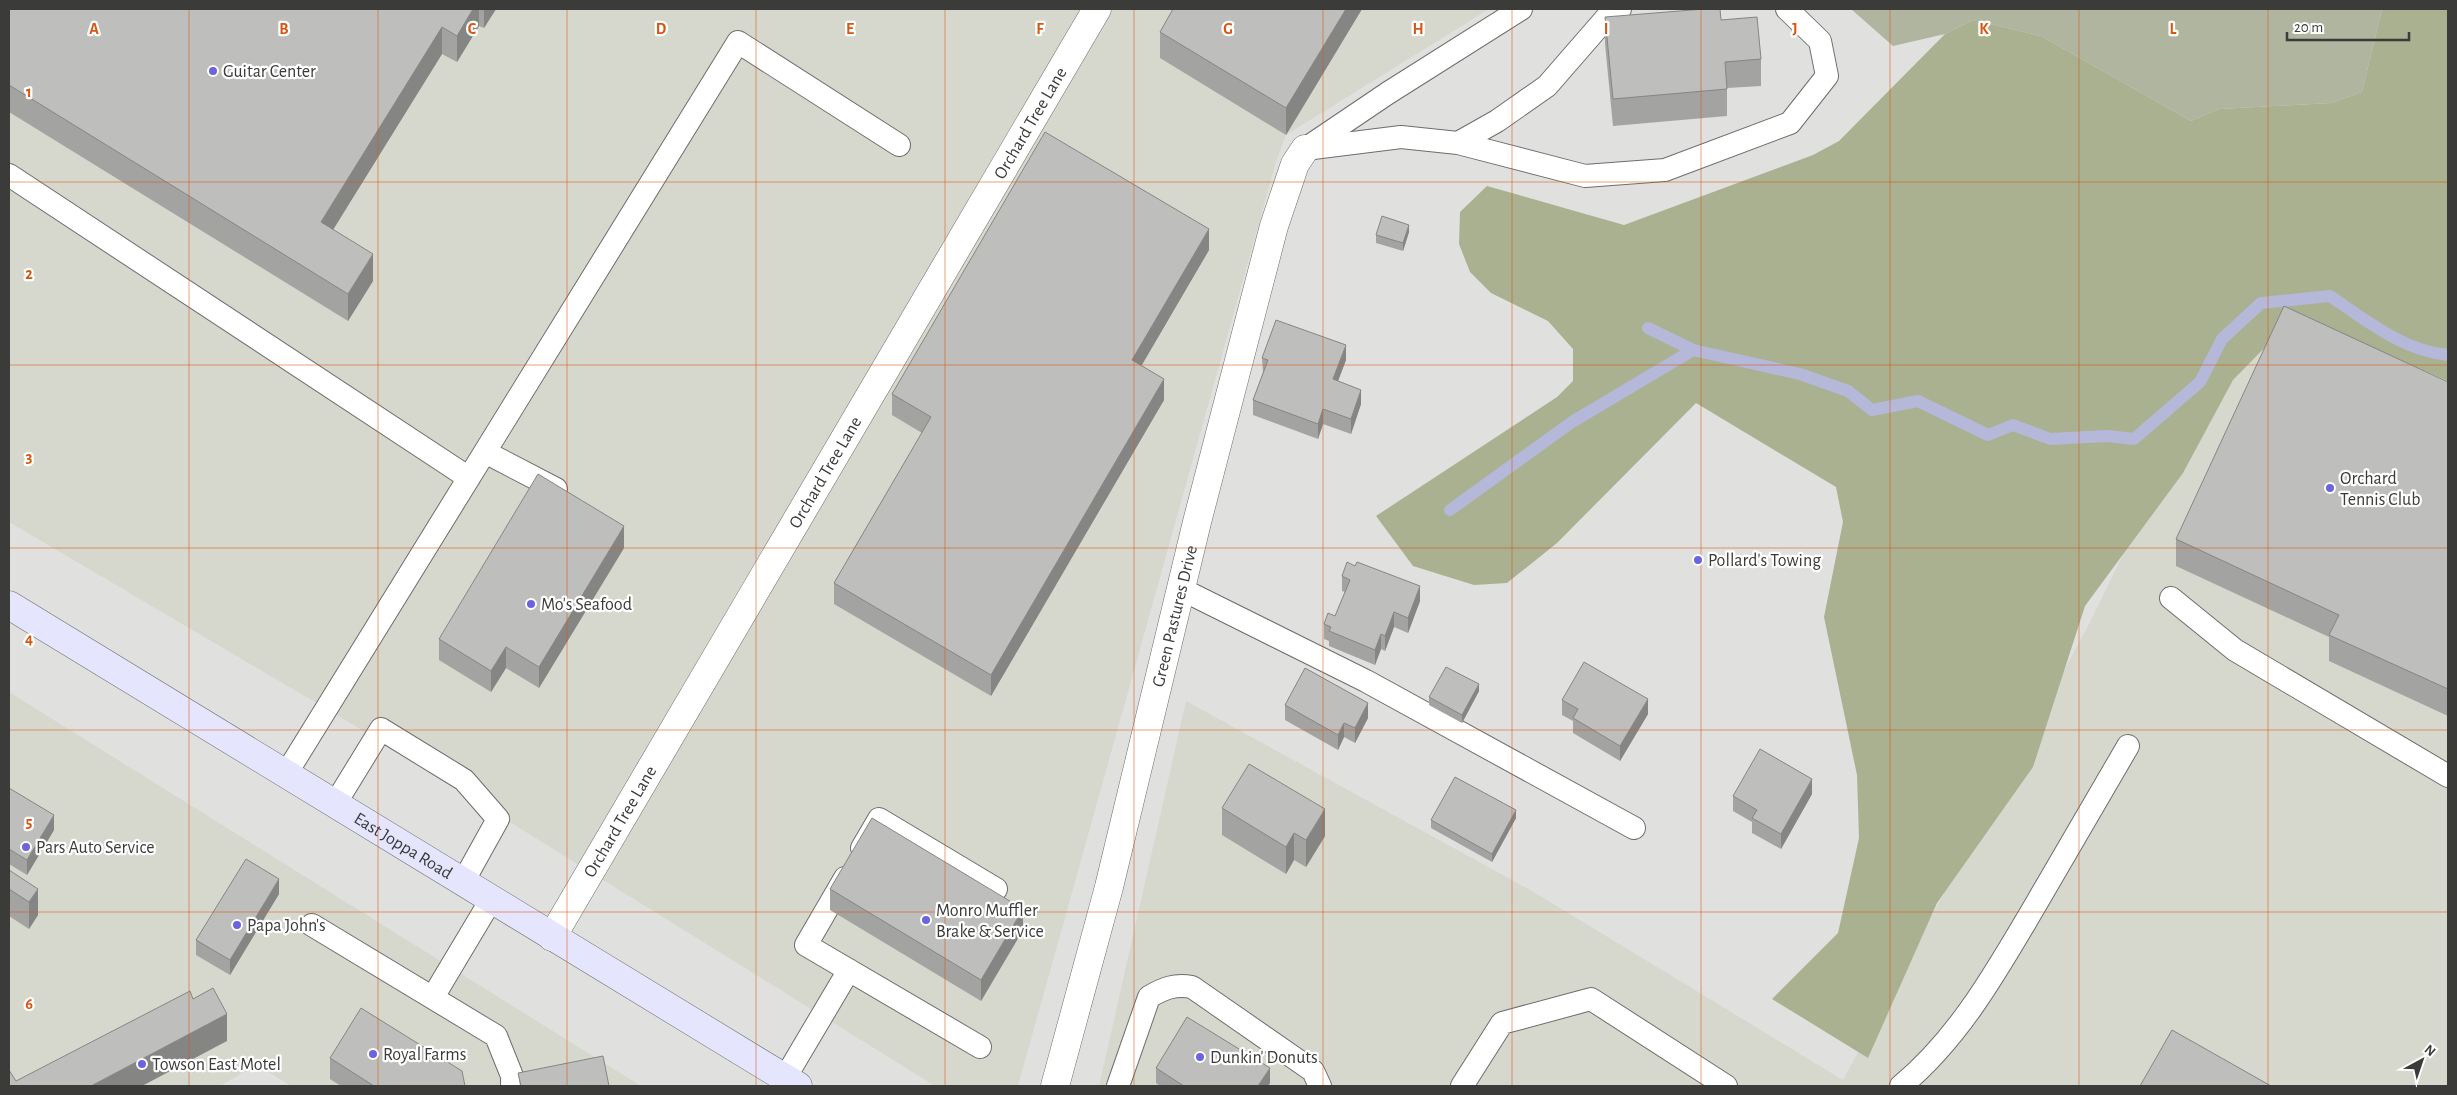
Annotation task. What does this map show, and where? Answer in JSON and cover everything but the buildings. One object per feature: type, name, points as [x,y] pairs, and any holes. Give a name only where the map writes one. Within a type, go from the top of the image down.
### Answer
[{"type":"main road","name":"East Joppa Road","points":[[9,605],[552,937],[787,1084]]},
{"type":"street","name":"Orchard Tree Lane","points":[[552,937],[1097,9]]},
{"type":"street","name":"Green Pastures Drive","points":[[1054,1086],[1109,887],[1181,589],[1274,226],[1295,164],[1306,149]]},
{"type":"lane","points":[[1306,149],[1388,93],[1521,9]]},
{"type":"lane","points":[[1458,143],[1497,121],[1547,86],[1607,17],[1620,9]]},
{"type":"lane","points":[[1306,149],[1401,137],[1458,143],[1585,176],[1665,170],[1790,123],[1827,76],[1820,41],[1787,9]]},
{"type":"lane","points":[[286,774],[738,42],[899,145]]},
{"type":"lane","points":[[9,175],[469,478]]},
{"type":"lane","points":[[485,452],[556,489]]},
{"type":"lane","points":[[1181,589],[1366,681],[1634,828]]},
{"type":"lane","points":[[2171,598],[2235,650],[2448,776]]},
{"type":"lane","points":[[335,804],[381,729],[464,780],[498,818],[462,882]]},
{"type":"lane","points":[[1900,1086],[1926,1065],[1953,1034],[2003,960],[2128,746]]},
{"type":"lane","points":[[980,1047],[806,945],[879,819],[996,889]]},
{"type":"lane","points":[[433,997],[491,900]]},
{"type":"lane","points":[[312,925],[496,1036],[512,1076],[512,1086]]},
{"type":"lane","points":[[787,1084],[849,970]]},
{"type":"lane","points":[[1118,1086],[1149,997],[1165,988],[1179,985],[1192,987],[1313,1071],[1320,1086]]},
{"type":"lane","points":[[1462,1086],[1502,1023],[1591,999],[1726,1086]]},
{"type":"shaded area","points":[[9,9],[1489,9],[1286,135],[1276,162],[1018,1086],[935,1086],[347,721],[9,522]]},
{"type":"shaded area","points":[[2269,257],[2448,348],[2448,1086],[1099,1086],[1186,701],[1532,891],[1843,1080],[2089,624]]},
{"type":"shaded area","points":[[9,692],[641,1086],[291,1086],[257,1065],[220,1086],[9,1086]]},
{"type":"green space","points":[[1851,9],[2382,9],[2362,92],[2331,103],[2219,109],[2191,121],[2041,36],[1973,20],[1945,34],[1893,46]]},
{"type":"green space","points":[[2382,9],[2448,9],[2448,381],[2396,358],[2279,333],[2233,380],[2183,473],[2085,606],[2033,767],[1937,903],[1868,1058],[1772,999],[1838,933],[1859,838],[1857,775],[1824,617],[1843,522],[1836,487],[1696,403],[1557,543],[1507,583],[1474,585],[1413,566],[1376,516],[1557,397],[1573,381],[1573,349],[1548,321],[1491,293],[1470,272],[1459,244],[1460,212],[1487,186],[1624,225],[1813,155],[1839,141],[1945,34],[1973,20],[2041,36],[2191,121],[2219,109],[2331,103],[2362,92]]},
{"type":"waterway","points":[[1648,328],[1693,350],[1800,374],[1848,391],[1872,410],[1918,401],[1988,435],[2013,425],[2050,439],[2107,436],[2134,439],[2200,382],[2222,339],[2261,303],[2330,296],[2371,324],[2401,341],[2432,352],[2448,355]]},
{"type":"waterway","points":[[1450,510],[1572,422],[1693,350]]},
{"type":"place","name":"Guitar Center","points":[[213,71]]},
{"type":"place","name":"Orchard Tennis Club","points":[[2330,488]]},
{"type":"place","name":"Pollard's Towing","points":[[1698,560]]},
{"type":"place","name":"Mo's Seafood","points":[[531,604]]},
{"type":"place","name":"Pars Auto Service","points":[[26,847]]},
{"type":"place","name":"Monro Muffler Brake & Service","points":[[926,920]]},
{"type":"place","name":"Papa John's","points":[[237,925]]},
{"type":"place","name":"Royal Farms","points":[[373,1054]]},
{"type":"place","name":"Dunkin' Donuts","points":[[1200,1057]]},
{"type":"place","name":"Towson East Motel","points":[[142,1064]]}]
